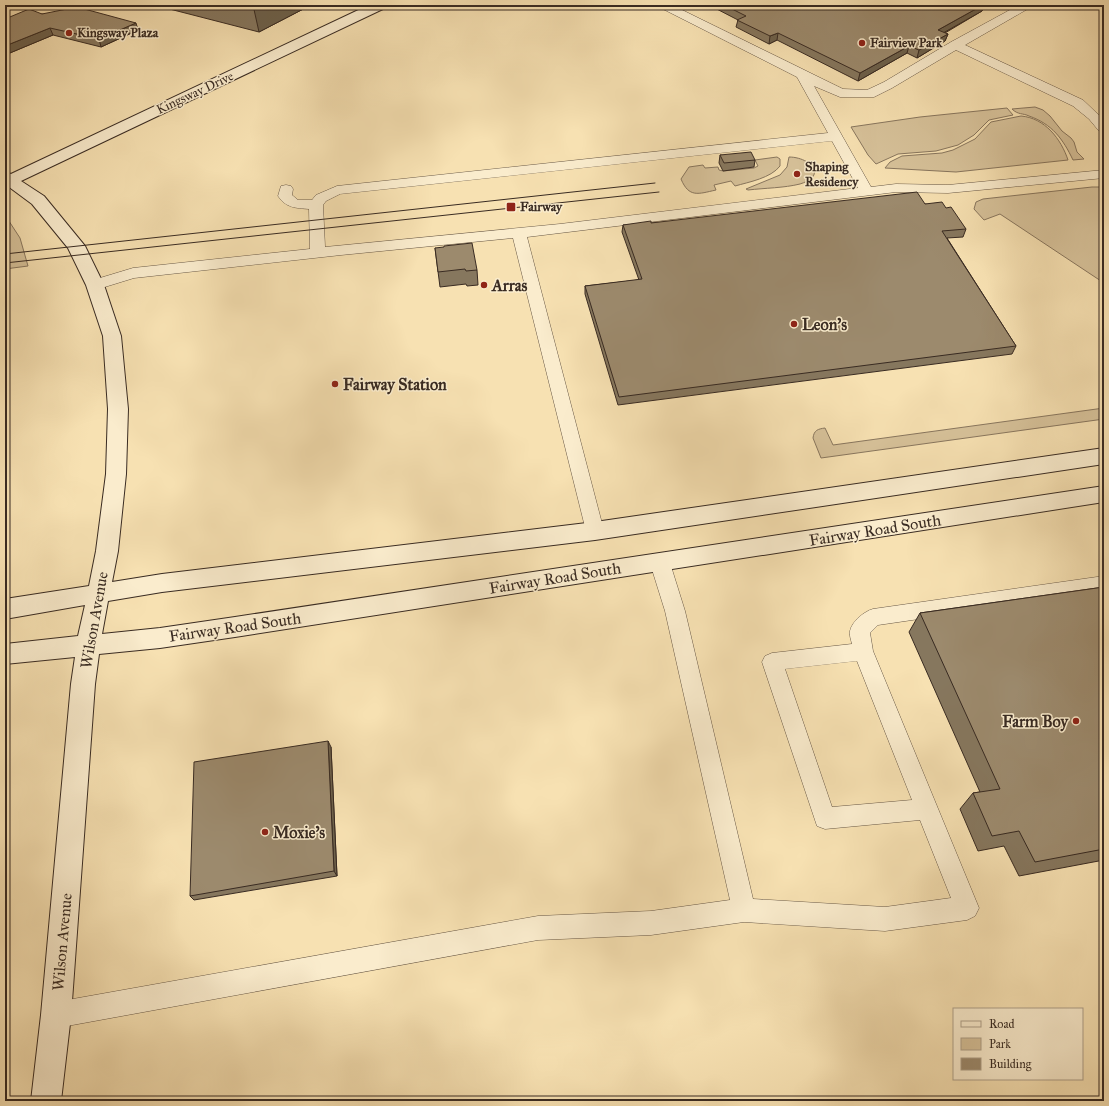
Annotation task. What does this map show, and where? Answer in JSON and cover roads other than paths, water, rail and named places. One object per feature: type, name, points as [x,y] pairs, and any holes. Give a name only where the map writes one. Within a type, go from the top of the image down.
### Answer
[{"type":"main road","name":"Kingsway Drive","points":[[8,178],[380,5]]},
{"type":"main road","name":"Wilson Avenue","points":[[8,178],[38,200],[76,246],[95,285],[112,336],[118,409],[116,474],[107,551],[88,646],[82,699],[56,1015],[46,1101]]},
{"type":"main road","points":[[5,609],[162,583],[595,530],[1104,456]]},
{"type":"main road","name":"Fairway Road South","points":[[5,654],[88,646],[197,632],[660,563],[1104,494]]},
{"type":"lane","points":[[663,5],[802,76],[840,93],[849,94],[869,94],[888,85],[955,45],[1027,5]]},
{"type":"lane","points":[[955,45],[1078,103],[1094,116],[1104,128]]},
{"type":"lane","points":[[802,76],[837,136],[867,192]]},
{"type":"lane","points":[[318,252],[316,205],[321,198],[328,193],[346,188],[837,136]]},
{"type":"lane","points":[[95,285],[132,273],[318,252],[519,233],[896,188],[948,189],[1104,174]]},
{"type":"lane","points":[[286,189],[285,196],[294,204],[316,205]]},
{"type":"lane","points":[[519,233],[595,530]]},
{"type":"lane","points":[[660,563],[675,610],[744,910]]},
{"type":"lane","points":[[56,1015],[538,928],[651,923],[744,910],[885,918],[968,908],[863,651],[860,631],[873,617],[1104,584]]},
{"type":"lane","points":[[863,651],[772,662],[825,818],[927,809]]},
{"type":"tram line","points":[[5,254],[655,183]]},
{"type":"tram line","points":[[5,263],[659,192]]},
{"type":"place","name":"Kingsway Plaza","points":[[69,33]]},
{"type":"place","name":"Fairview Park","points":[[862,43]]},
{"type":"place","name":"Shaping Residency","points":[[797,174]]},
{"type":"place","name":"Fairway","points":[[511,207]]},
{"type":"place","name":"Arras","points":[[484,285]]},
{"type":"place","name":"Leon's","points":[[794,324]]},
{"type":"place","name":"Fairway Station","points":[[335,384]]},
{"type":"place","name":"Farm Boy","points":[[1076,721]]},
{"type":"place","name":"Moxie's","points":[[265,832]]}]
